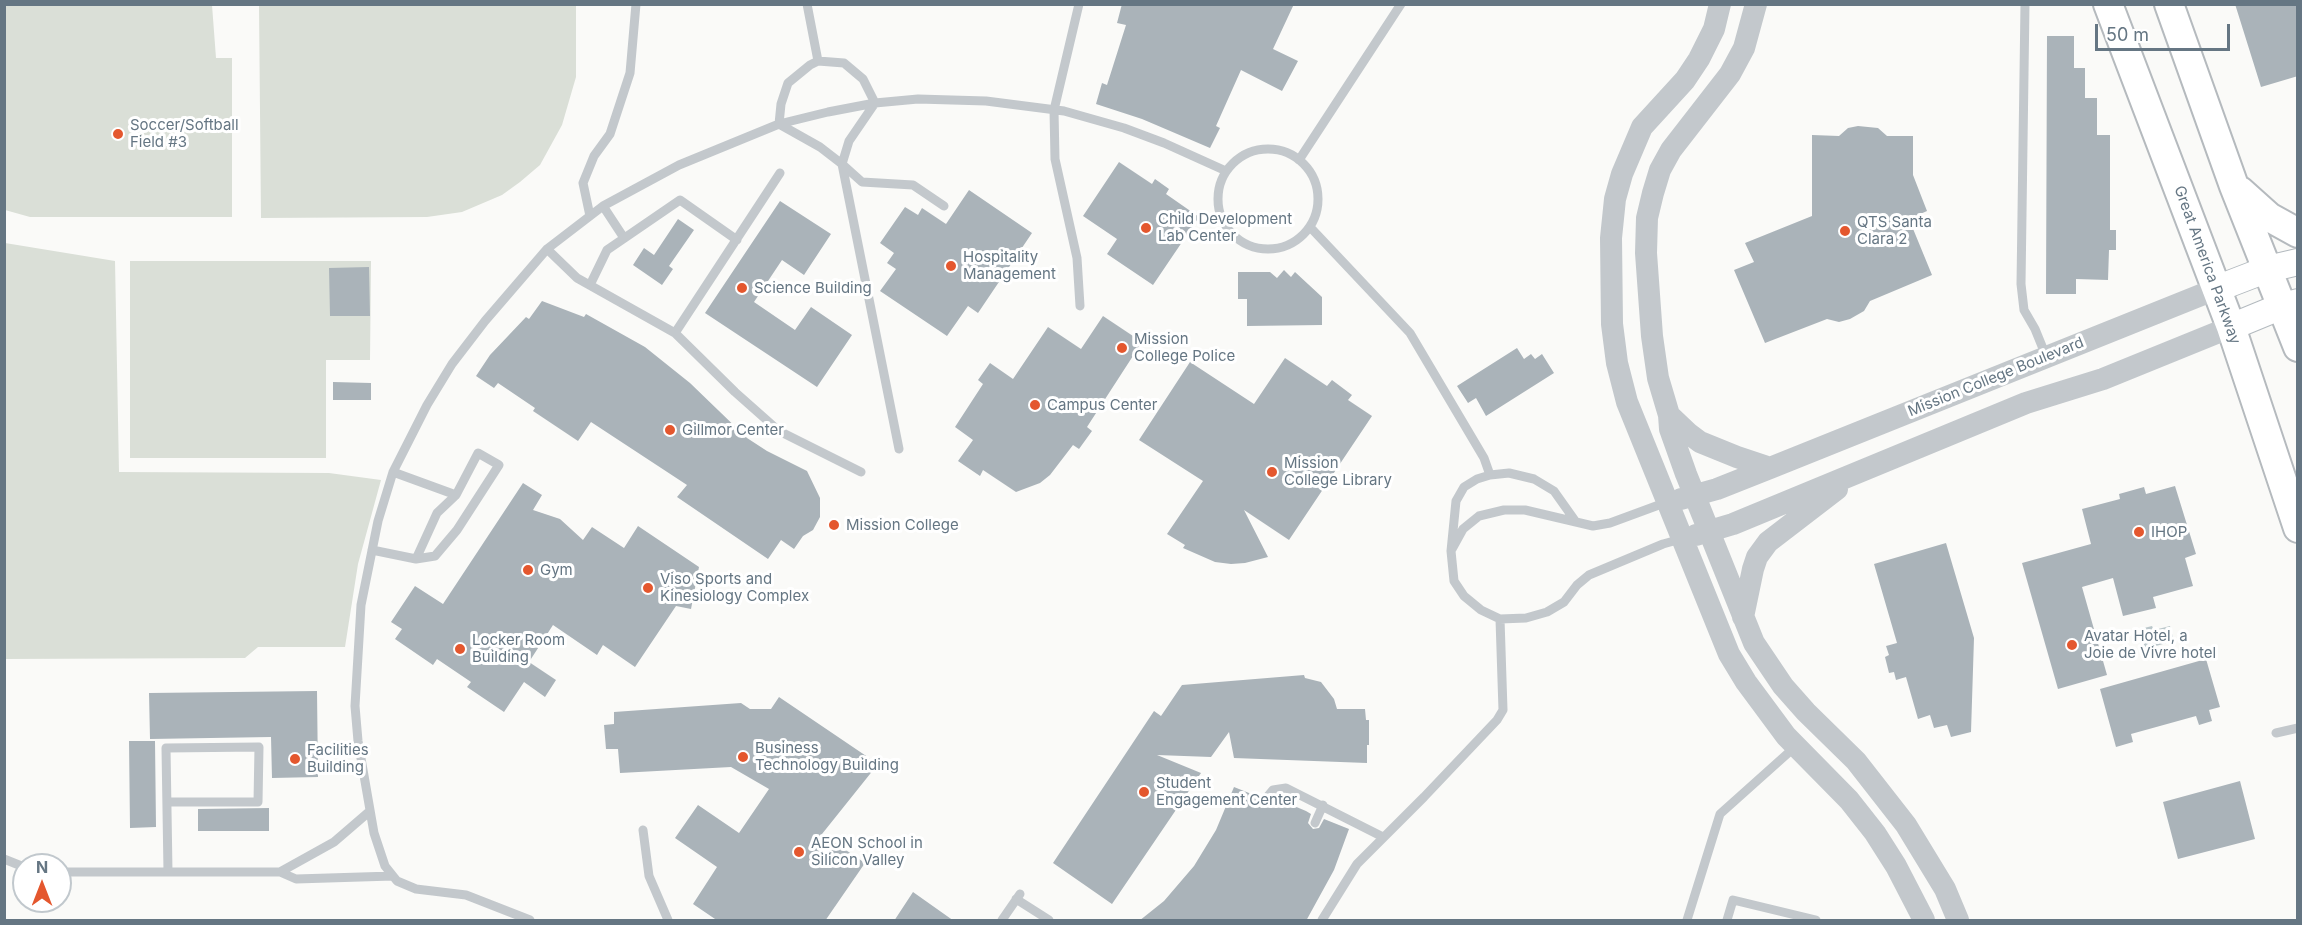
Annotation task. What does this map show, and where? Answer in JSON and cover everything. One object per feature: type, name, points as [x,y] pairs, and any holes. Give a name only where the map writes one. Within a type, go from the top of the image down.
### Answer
[{"type":"main road","name":"Great America Parkway","points":[[2108,4],[2231,327],[2298,528]]},
{"type":"main road","points":[[2169,4],[2234,186],[2268,269],[2290,304],[2298,347]]},
{"type":"main road","points":[[2234,186],[2269,217],[2298,233]]},
{"type":"main road","name":"Mission College Boulevard","points":[[2216,289],[2268,269],[2298,262]]},
{"type":"main road","points":[[2231,327],[2290,304]]},
{"type":"street","points":[[1720,4],[1714,29],[1699,59],[1684,80],[1642,127],[1622,174],[1615,199],[1611,238],[1612,324],[1617,363],[1627,402],[1729,654],[1746,682],[1796,746],[1849,800],[1875,833],[1896,866],[1924,921]]},
{"type":"street","points":[[1756,4],[1744,48],[1730,74],[1671,150],[1660,170],[1647,218],[1646,253],[1652,336],[1658,378],[1669,415],[1670,429],[1743,616],[1765,662],[1806,712],[1856,761],[1906,825],[1945,889],[1958,921]]},
{"type":"street","name":"Mission College Boulevard","points":[[1668,502],[1717,489],[2216,289]]},
{"type":"street","points":[[1683,539],[1733,524],[2026,403],[2103,379],[2231,327]]},
{"type":"street","points":[[1669,415],[1700,442],[1770,468]]},
{"type":"street","points":[[1743,616],[1757,557],[1768,542],[1852,476]]},
{"type":"lane","points":[[590,216],[584,183],[594,156],[610,134],[630,74],[636,4]]},
{"type":"lane","points":[[807,4],[818,61]]},
{"type":"lane","points":[[1079,4],[1054,110],[1055,159],[1077,258],[1080,306]]},
{"type":"lane","points":[[1299,160],[1401,4]]},
{"type":"lane","points":[[2025,4],[2021,284],[2024,310],[2046,356]]},
{"type":"lane","points":[[779,124],[781,104],[788,83],[818,61],[844,63],[863,79],[875,103]]},
{"type":"lane","points":[[530,921],[466,895],[416,889],[397,881],[385,866],[370,811],[358,741],[355,706],[362,605],[372,550],[393,472],[427,405],[452,364],[485,321],[547,249],[603,206],[679,165],[779,124],[875,103],[918,99],[986,101],[1054,110],[1124,128],[1226,171]]},
{"type":"lane","points":[[875,103],[849,141],[842,164],[899,449]]},
{"type":"lane","points":[[779,124],[820,147],[862,182],[913,185],[944,206]]},
{"type":"lane","points":[[1277,150],[1299,160],[1309,171],[1316,184],[1318,199],[1316,214],[1310,227],[1286,246],[1271,249],[1255,248],[1241,242],[1229,231],[1221,218],[1217,202],[1219,186],[1226,171],[1237,159],[1252,151],[1277,150]]},
{"type":"lane","points":[[675,333],[780,173]]},
{"type":"lane","points":[[590,285],[607,250],[680,200],[736,240]]},
{"type":"lane","points":[[603,206],[624,238]]},
{"type":"lane","points":[[1310,227],[1410,333],[1484,458],[1490,475]]},
{"type":"lane","points":[[547,249],[578,278],[675,333],[778,431],[861,472]]},
{"type":"lane","points":[[372,550],[416,558],[435,556],[458,530],[499,465],[478,453],[456,495],[437,513],[416,558]]},
{"type":"lane","points":[[393,472],[456,495]]},
{"type":"lane","points":[[1576,522],[1562,500],[1545,484],[1534,478],[1509,472],[1490,475],[1464,487],[1456,501],[1451,551],[1454,581],[1464,596],[1481,610],[1500,619],[1526,618],[1547,612],[1564,602],[1577,585],[1589,575],[1663,544],[1683,539]]},
{"type":"lane","points":[[1451,551],[1463,529],[1479,516],[1504,510],[1526,510],[1593,526],[1610,523],[1668,502]]},
{"type":"lane","points":[[1322,921],[1356,864],[1446,775],[1497,720],[1503,710],[1500,619]]},
{"type":"lane","points":[[2276,733],[2298,728]]},
{"type":"lane","points":[[1688,921],[1720,814],[1796,746]]},
{"type":"lane","points":[[167,802],[258,802],[259,747],[166,748],[168,873]]},
{"type":"lane","points":[[1263,802],[1273,790],[1286,788],[1383,837]]},
{"type":"lane","points":[[1315,823],[1323,805]]},
{"type":"lane","points":[[280,872],[334,842],[370,811]]},
{"type":"lane","points":[[643,830],[649,876],[668,921]]},
{"type":"lane","points":[[72,872],[280,872],[296,879],[393,876]]},
{"type":"lane","points":[[1002,921],[1018,896],[1049,921]]},
{"type":"lane","points":[[1727,921],[1733,900],[1816,921]]},
{"type":"shaded area","name":"Soccer/Softball Field #3","points":[[4,5],[212,5],[216,58],[232,58],[232,217],[30,217],[5,210]]},
{"type":"shaded area","points":[[259,5],[576,5],[576,77],[562,125],[540,165],[502,195],[462,212],[427,217],[261,218]]},
{"type":"shaded area","points":[[5,243],[115,261],[119,472],[329,473],[381,480],[358,564],[345,647],[258,647],[245,658],[5,659]]},
{"type":"shaded area","points":[[130,261],[371,261],[370,360],[326,360],[326,458],[130,458]]},
{"type":"shaded area","points":[[2152,626],[2154,630],[2170,626],[2174,641],[2145,649],[2141,634],[2144,628]]},
{"type":"building","points":[[1122,4],[1294,4],[1273,49],[1298,61],[1282,91],[1241,70],[1216,126],[1220,128],[1210,148],[1142,119],[1096,104],[1102,83],[1107,85],[1126,25],[1117,23]]},
{"type":"building","points":[[2235,4],[2298,4],[2298,76],[2261,87]]},
{"type":"building","points":[[2047,36],[2074,36],[2074,68],[2085,68],[2085,98],[2097,98],[2097,135],[2110,135],[2110,230],[2116,230],[2116,250],[2109,250],[2108,280],[2076,279],[2076,294],[2046,294]]},
{"type":"building","name":"QTS Santa Clara 2","points":[[1858,126],[1878,128],[1887,136],[1913,136],[1913,175],[1927,211],[1909,219],[1932,275],[1870,301],[1864,311],[1850,319],[1839,322],[1827,319],[1765,343],[1734,270],[1754,262],[1745,243],[1812,216],[1812,135],[1839,136],[1848,128]]},
{"type":"building","name":"Child Development Lab Center","points":[[1119,162],[1152,184],[1155,179],[1169,189],[1166,194],[1199,217],[1153,285],[1107,254],[1117,239],[1083,216]]},
{"type":"building","name":"Hospitality Management","points":[[969,190],[1032,233],[978,313],[968,306],[947,336],[880,291],[896,269],[887,263],[894,253],[880,243],[905,207],[918,215],[922,208],[946,224]]},
{"type":"building","name":"Science Building","points":[[780,201],[831,234],[804,275],[782,260],[754,302],[795,330],[811,307],[852,335],[817,387],[705,313]]},
{"type":"building","points":[[678,219],[694,230],[669,266],[673,269],[662,285],[633,265],[644,248],[654,255]]},
{"type":"building","points":[[369,267],[370,316],[330,316],[329,268]]},
{"type":"building","points":[[1284,270],[1291,277],[1295,272],[1322,297],[1322,325],[1247,326],[1247,299],[1238,299],[1238,272],[1270,272],[1277,278]]},
{"type":"building","name":"Gillmor Center","points":[[542,301],[584,317],[586,314],[645,347],[690,383],[747,438],[807,471],[820,498],[820,517],[813,530],[803,536],[794,549],[781,540],[768,559],[677,497],[687,485],[591,422],[578,441],[533,411],[535,408],[498,383],[494,388],[476,376],[490,355],[526,317],[529,319]]},
{"type":"building","name":"Campus Center","points":[[1103,316],[1142,342],[1087,427],[1092,431],[1079,449],[1073,445],[1050,475],[1040,483],[1016,492],[983,470],[980,476],[958,461],[973,440],[955,427],[983,384],[978,380],[990,363],[1013,379],[1048,327],[1081,349]]},
{"type":"building","points":[[1517,348],[1524,359],[1531,354],[1535,359],[1542,354],[1554,373],[1486,416],[1476,398],[1468,403],[1457,386]]},
{"type":"building","name":"Mission College Library","points":[[1285,358],[1327,386],[1332,380],[1352,395],[1348,400],[1372,416],[1289,540],[1244,510],[1268,557],[1245,563],[1215,562],[1183,548],[1185,545],[1167,534],[1203,481],[1139,440],[1190,362],[1254,404]]},
{"type":"building","points":[[333,382],[371,383],[371,400],[333,400]]},
{"type":"building","points":[[523,483],[542,495],[533,510],[560,519],[583,540],[592,527],[624,548],[638,526],[699,567],[691,609],[676,606],[635,667],[603,645],[597,655],[553,625],[529,662],[556,680],[545,697],[524,682],[504,712],[467,687],[471,682],[437,659],[433,665],[395,639],[402,629],[391,622],[415,586],[443,604]]},
{"type":"building","points":[[2175,486],[2196,554],[2185,558],[2193,586],[2153,597],[2156,608],[2123,616],[2113,578],[2082,587],[2107,675],[2058,689],[2022,563],[2091,544],[2082,509],[2120,499],[2119,494],[2144,487],[2146,494]]},
{"type":"building","points":[[1946,543],[1974,638],[1971,732],[1951,737],[1947,725],[1934,728],[1930,715],[1918,719],[1906,677],[1896,680],[1894,672],[1889,673],[1885,657],[1889,655],[1886,646],[1897,643],[1874,564]]},
{"type":"building","points":[[2206,659],[2220,707],[2209,710],[2212,721],[2199,725],[2196,716],[2131,734],[2133,742],[2116,747],[2100,689]]},
{"type":"building","name":"Student Engagement Center","points":[[1304,675],[1305,678],[1321,682],[1334,699],[1337,709],[1365,709],[1366,720],[1369,720],[1367,763],[1234,758],[1229,732],[1211,757],[1157,755],[1201,773],[1112,904],[1053,863],[1154,711],[1161,716],[1182,685]]},
{"type":"building","name":"Facilities Building","points":[[317,691],[318,777],[272,778],[271,737],[150,739],[149,693]]},
{"type":"building","points":[[779,697],[878,764],[822,834],[865,863],[825,921],[718,921],[693,904],[717,867],[675,838],[698,805],[739,833],[769,789],[731,767],[620,773],[618,749],[606,749],[604,725],[614,724],[614,712],[741,703],[750,709],[771,709]]},
{"type":"building","points":[[129,741],[155,741],[156,827],[130,828]]},
{"type":"building","points":[[2240,781],[2255,839],[2178,859],[2163,802]]},
{"type":"building","points":[[1234,787],[1259,797],[1257,804],[1261,808],[1268,807],[1275,798],[1306,811],[1311,814],[1308,823],[1313,829],[1319,828],[1324,819],[1349,829],[1334,870],[1306,921],[1139,921],[1164,901],[1194,866],[1216,830]]},
{"type":"building","points":[[269,808],[269,831],[198,831],[198,809]]},
{"type":"building","points":[[913,892],[954,921],[894,921]]},
{"type":"place","name":"Soccer/Softball Field #3","points":[[118,134]]},
{"type":"place","name":"Child Development Lab Center","points":[[1146,228]]},
{"type":"place","name":"QTS Santa Clara 2","points":[[1845,231]]},
{"type":"place","name":"Hospitality Management","points":[[951,266]]},
{"type":"place","name":"Science Building","points":[[742,288]]},
{"type":"place","name":"Mission College Police","points":[[1122,348]]},
{"type":"place","name":"Campus Center","points":[[1035,405]]},
{"type":"place","name":"Gillmor Center","points":[[670,430]]},
{"type":"place","name":"Mission College Library","points":[[1272,472]]},
{"type":"place","name":"Mission College","points":[[834,525]]},
{"type":"place","name":"IHOP","points":[[2139,532]]},
{"type":"place","name":"Gym","points":[[528,570]]},
{"type":"place","name":"Viso Sports and Kinesiology Complex","points":[[648,588]]},
{"type":"place","name":"Avatar Hotel, a Joie de Vivre hotel","points":[[2072,645]]},
{"type":"place","name":"Locker Room Building","points":[[460,649]]},
{"type":"place","name":"Business Technology Building","points":[[743,757]]},
{"type":"place","name":"Facilities Building","points":[[295,759]]},
{"type":"place","name":"Student Engagement Center","points":[[1144,792]]},
{"type":"place","name":"AEON School in Silicon Valley","points":[[799,852]]}]
